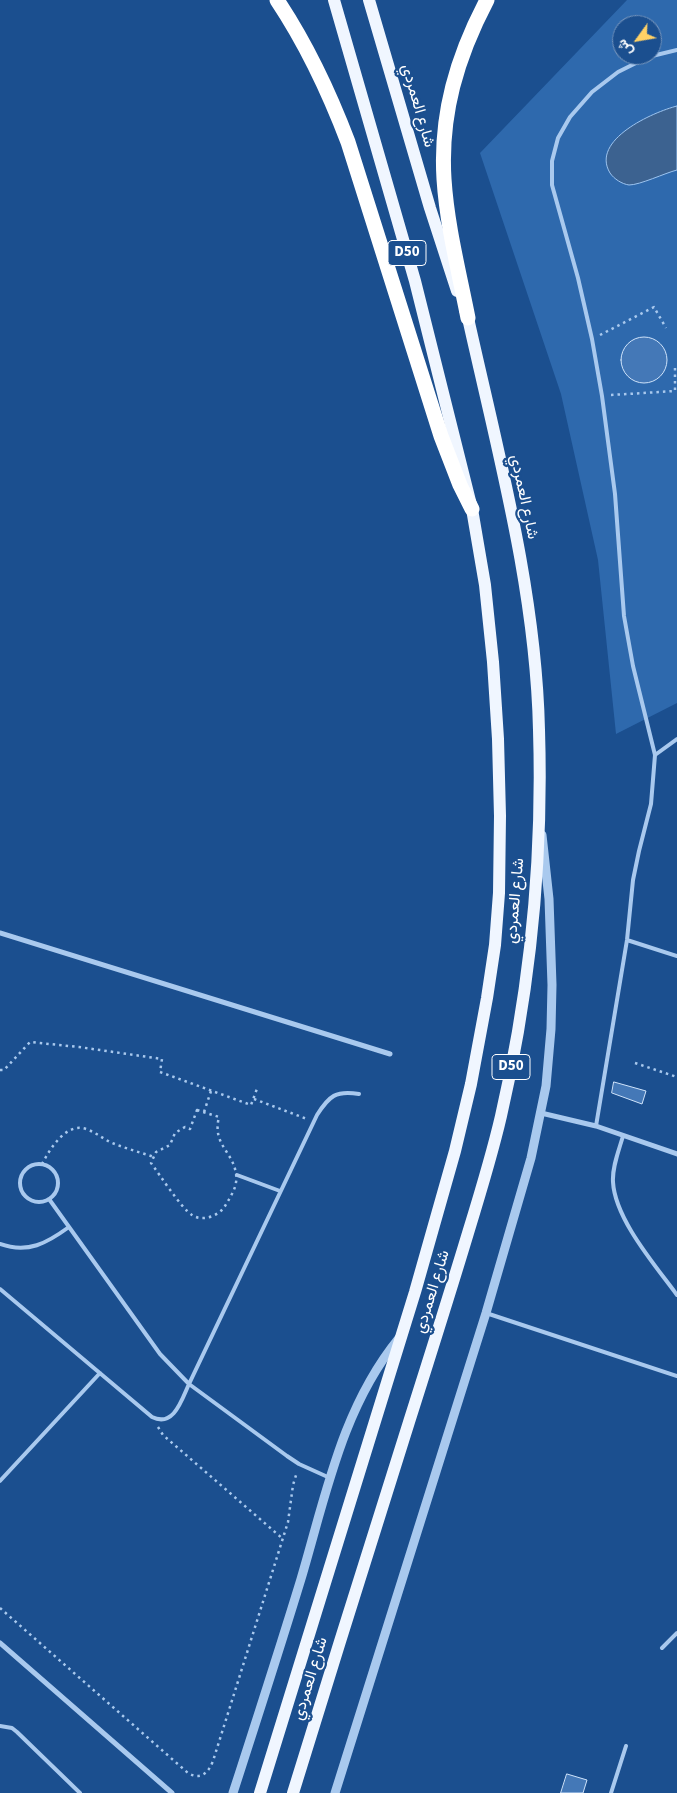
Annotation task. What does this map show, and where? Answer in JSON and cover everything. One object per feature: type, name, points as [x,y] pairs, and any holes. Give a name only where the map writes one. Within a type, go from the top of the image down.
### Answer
[{"type":"highway","points":[[277,0],[308,50],[336,111],[351,151],[441,436],[453,469],[472,509]]},
{"type":"highway","points":[[468,318],[447,211],[444,147],[453,83],[462,53],[487,0]]},
{"type":"main road","name":"شارع العمردي","points":[[260,1793],[417,1283],[464,1117],[487,998],[496,936],[499,893],[498,739],[493,662],[486,594],[472,509],[415,281],[334,0]]},
{"type":"main road","name":"شارع العمردي","points":[[293,1793],[491,1155],[510,1073],[525,983],[535,892],[539,731],[535,651],[508,499],[468,318],[453,281],[433,217],[370,0]]},
{"type":"street","points":[[335,1793],[486,1313],[531,1158],[541,1113],[548,1064],[552,986],[546,855],[538,812]]},
{"type":"street","points":[[0,933],[390,1054]]},
{"type":"street","points":[[541,1113],[596,1126],[677,1154]]},
{"type":"street","points":[[234,1793],[330,1478],[357,1402],[376,1369],[399,1338]]},
{"type":"street","points":[[0,1643],[172,1793]]},
{"type":"lane","points":[[596,1126],[627,940],[638,851],[652,804],[655,755],[633,666],[624,616],[614,494],[602,396],[592,339],[578,278],[552,185],[552,161],[558,138],[570,117],[592,92],[618,72],[648,57],[677,50]]},
{"type":"lane","points":[[655,755],[677,739]]},
{"type":"lane","points":[[627,940],[677,956]]},
{"type":"lane","points":[[0,1289],[156,1420],[171,1417],[189,1384],[320,1108],[333,1096],[345,1091],[359,1094]]},
{"type":"lane","points":[[623,1136],[612,1181],[618,1202],[626,1222],[638,1241],[677,1295]]},
{"type":"lane","points":[[35,1164],[48,1166],[57,1176],[57,1189],[49,1199],[36,1202],[25,1196],[22,1190],[21,1177],[24,1171],[35,1164]]},
{"type":"lane","points":[[237,1175],[280,1191]]},
{"type":"lane","points":[[49,1199],[160,1354],[189,1384],[299,1464],[330,1478]]},
{"type":"lane","points":[[0,1244],[13,1248],[32,1248],[50,1240],[69,1227]]},
{"type":"lane","points":[[486,1313],[677,1376]]},
{"type":"lane","points":[[0,1481],[100,1373]]},
{"type":"lane","points":[[662,1648],[677,1633]]},
{"type":"lane","points":[[0,1726],[12,1728],[17,1732],[80,1793]]},
{"type":"lane","points":[[611,1793],[626,1746]]},
{"type":"path","points":[[592,339],[654,307],[666,328]]},
{"type":"path","points":[[602,396],[675,391],[675,365]]},
{"type":"path","points":[[0,1070],[4,1070],[30,1042],[162,1059],[160,1072],[251,1105],[258,1086]]},
{"type":"path","points":[[635,1063],[677,1077]]},
{"type":"path","points":[[204,1112],[211,1091]]},
{"type":"path","points":[[254,1098],[313,1122]]},
{"type":"path","points":[[197,1110],[204,1112],[219,1117],[217,1126],[219,1139],[237,1175],[234,1190],[223,1209],[211,1217],[196,1217],[187,1211],[151,1163],[156,1152],[170,1145],[175,1133],[185,1127],[190,1129],[197,1110]]},
{"type":"path","points":[[42,1164],[54,1143],[70,1130],[76,1128],[87,1130],[113,1143],[154,1156]]},
{"type":"path","points":[[156,1420],[158,1428],[163,1435],[283,1540]]},
{"type":"path","points":[[0,1608],[188,1773],[195,1776],[203,1775],[210,1769],[213,1762],[283,1540],[290,1515],[293,1485],[299,1464]]},
{"type":"shaded area","points":[[627,0],[677,0],[677,703],[616,734],[598,560],[561,394],[480,153],[612,16],[612,65],[662,65],[662,15],[613,15]]},
{"type":"shaded area","points":[[677,106],[677,170],[629,185],[618,181],[610,173],[606,161],[609,149],[616,139],[640,121]]},
{"type":"building","points":[[639,337],[649,337],[663,347],[667,360],[663,373],[657,379],[649,383],[639,383],[625,373],[621,365],[621,355],[631,341]]},
{"type":"building","points":[[614,1082],[646,1091],[642,1104],[612,1093]]},
{"type":"building","points":[[567,1774],[587,1780],[583,1793],[561,1793]]}]
